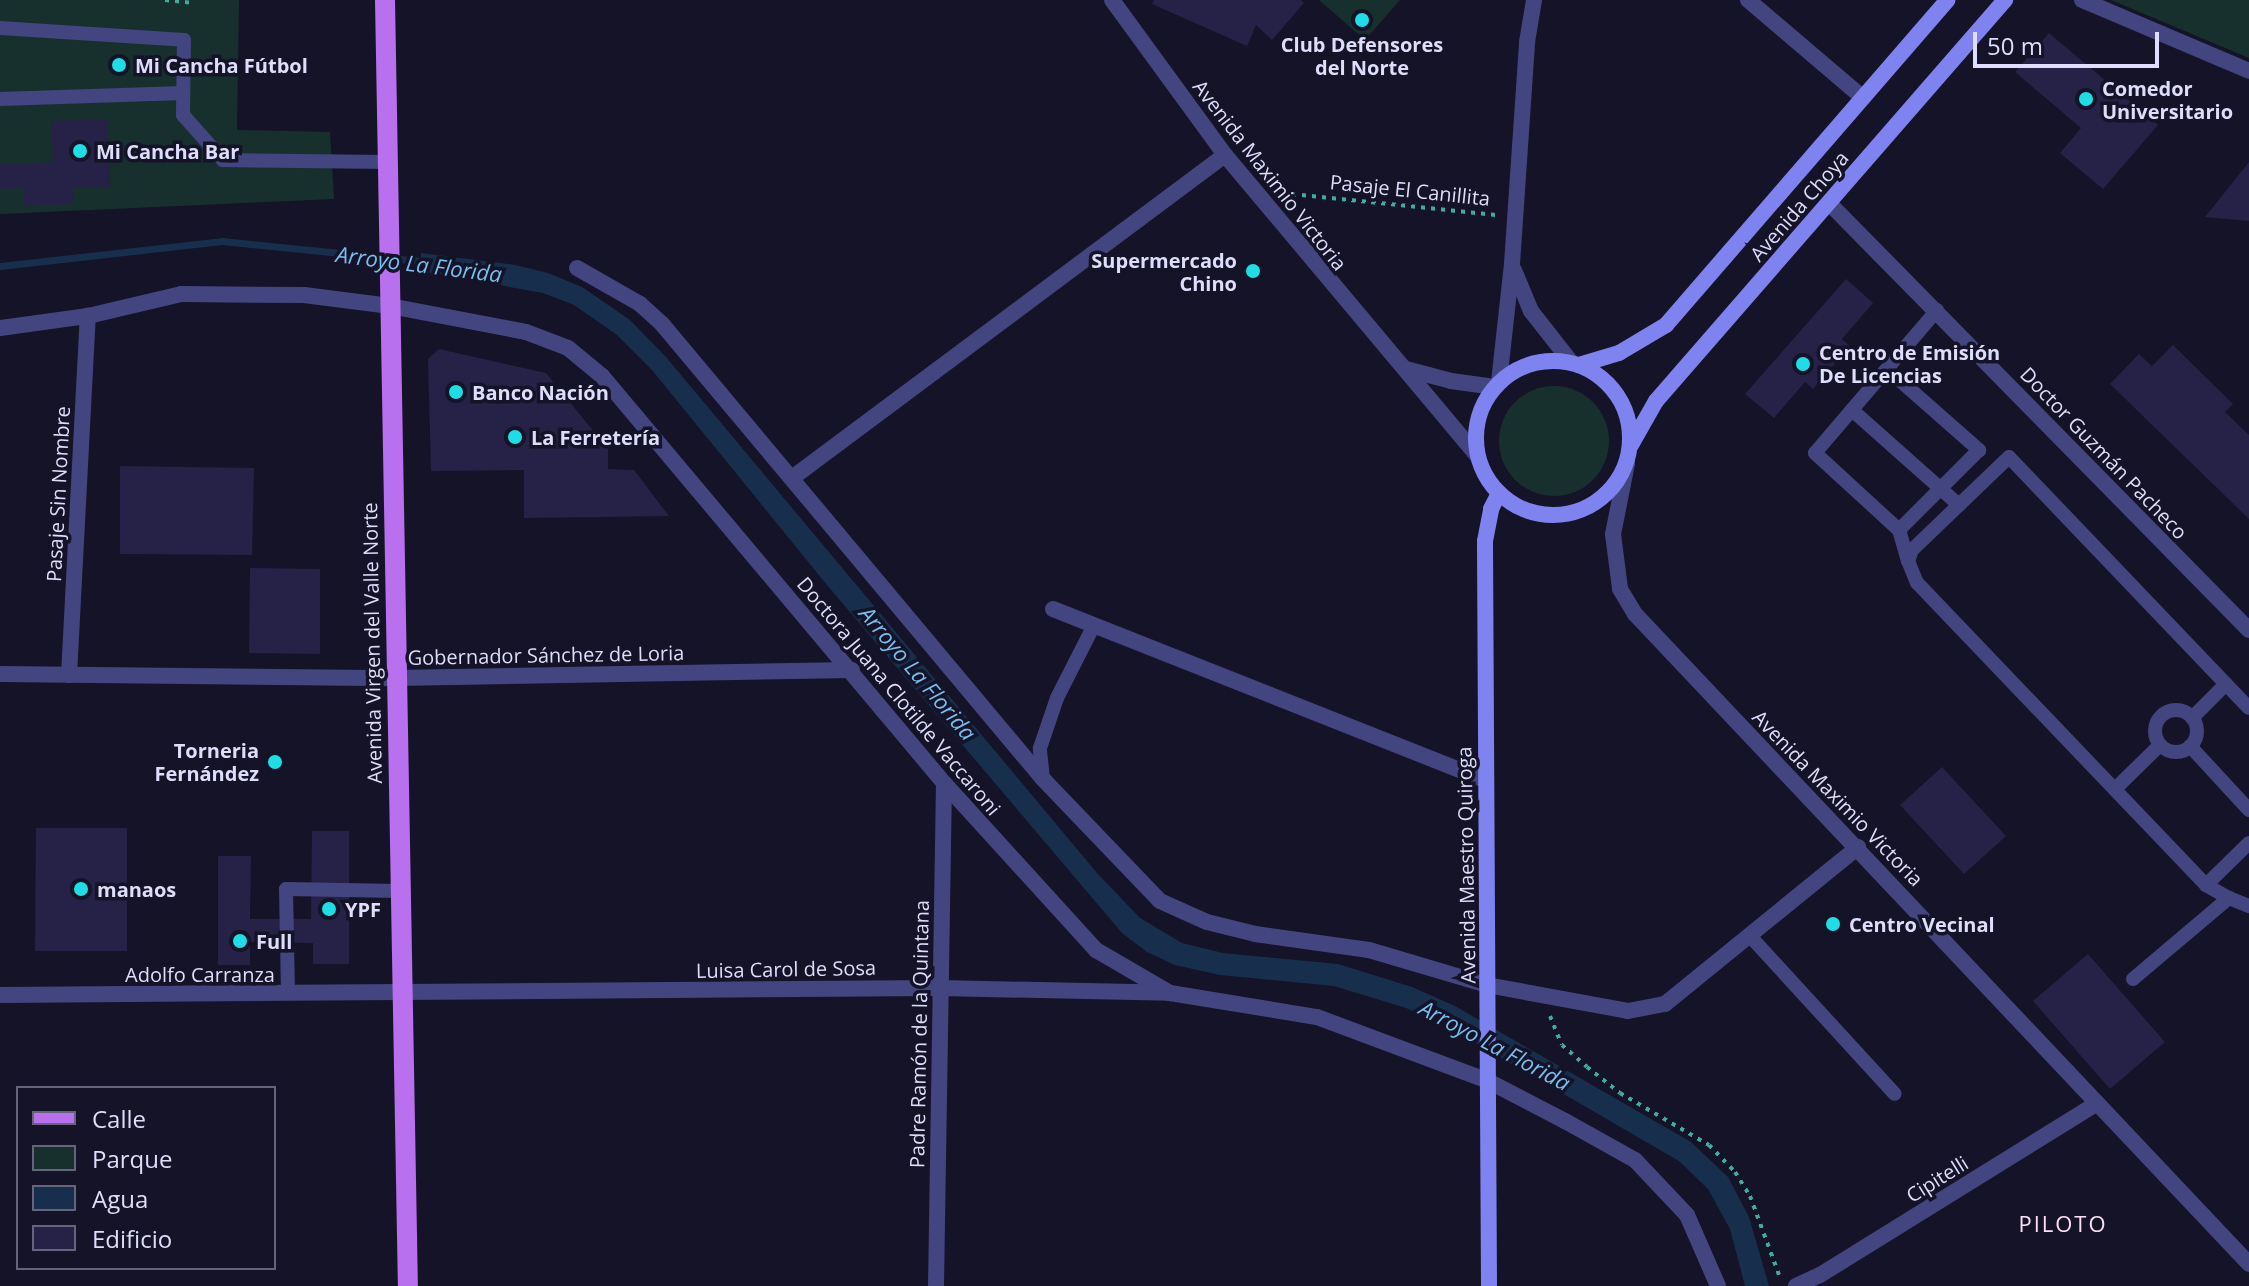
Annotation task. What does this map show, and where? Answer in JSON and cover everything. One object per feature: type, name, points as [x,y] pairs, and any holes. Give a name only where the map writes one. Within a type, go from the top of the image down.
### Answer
[{"type":"main road","name":"Avenida Virgen del Valle Norte","points":[[385,0],[408,1286]]},
{"type":"main road","name":"Avenida Choya","points":[[1575,363],[1619,353],[1666,325],[1948,0]]},
{"type":"main road","name":"Avenida Choya","points":[[1631,445],[1656,401],[2005,0]]},
{"type":"main road","points":[[1533,363],[1575,363],[1601,377],[1619,396],[1629,419],[1631,445],[1627,464],[1616,484],[1601,499],[1581,510],[1560,515],[1538,514],[1517,506],[1499,493],[1485,476],[1477,455],[1478,419],[1497,384],[1533,363]]},
{"type":"main road","name":"Avenida Maestro Quiroga","points":[[1489,1286],[1485,541],[1491,509],[1499,493]]},
{"type":"street","name":"Avenida Maximio Victoria","points":[[1112,0],[1225,155],[1477,455]]},
{"type":"street","points":[[1404,368],[1428,376],[1497,384],[1512,264],[1527,42],[1534,0]]},
{"type":"street","points":[[1748,0],[1863,98]]},
{"type":"street","points":[[2082,0],[2249,71]]},
{"type":"street","points":[[792,478],[1225,155]]},
{"type":"street","name":"Doctor Guzmán Pacheco","points":[[1829,203],[2249,630]]},
{"type":"street","points":[[1512,264],[1531,311],[1575,363]]},
{"type":"street","points":[[577,268],[640,304],[662,324],[1043,779],[1160,901],[1207,922],[1255,934],[1369,950],[1487,985],[1628,1011],[1665,1004],[1858,847]]},
{"type":"street","name":"Doctora Juana Clotilde Vaccaroni","points":[[0,328],[88,316],[181,294],[304,295],[390,306],[526,332],[568,348],[602,376],[944,783],[1096,950],[1170,993],[1317,1017],[1488,1081],[1635,1160],[1687,1215],[1718,1286]]},
{"type":"street","name":"Pasaje Sin Nombre","points":[[69,675],[88,316]]},
{"type":"street","name":"Avenida Maximio Victoria","points":[[1627,464],[1613,534],[1620,589],[1635,614],[2249,1264]]},
{"type":"street","points":[[1053,609],[1484,780]]},
{"type":"street","name":"Gobernador Sánchez de Loria","points":[[0,674],[396,678],[852,670]]},
{"type":"street","name":"Padre Ramón de la Quintana","points":[[936,1286],[944,783]]},
{"type":"street","name":"Luisa Carol de Sosa","points":[[401,993],[939,988],[1170,993]]},
{"type":"street","name":"Adolfo Carranza","points":[[0,995],[401,993]]},
{"type":"street","name":"Cipitelli","points":[[1796,1286],[1820,1275],[2097,1103]]},
{"type":"lane","points":[[0,28],[184,40],[183,115],[223,160],[388,162]]},
{"type":"lane","points":[[0,99],[183,93]]},
{"type":"lane","points":[[1937,310],[1815,453],[1899,530],[1917,583],[2206,885],[2249,906]]},
{"type":"lane","points":[[1887,369],[1979,450],[1899,530]]},
{"type":"lane","points":[[1852,410],[1959,505]]},
{"type":"lane","points":[[1908,561],[1912,550],[2009,457],[2249,708]]},
{"type":"lane","points":[[1043,779],[1040,748],[1057,698],[1094,625]]},
{"type":"lane","points":[[2192,718],[2226,684]]},
{"type":"lane","points":[[2181,711],[2192,718],[2197,730],[2190,746],[2178,751],[2160,745],[2155,732],[2163,715],[2181,711]]},
{"type":"lane","points":[[2115,789],[2160,745]]},
{"type":"lane","points":[[2190,746],[2249,810]]},
{"type":"lane","points":[[2206,885],[2249,843]]},
{"type":"lane","points":[[288,993],[286,889],[400,891]]},
{"type":"lane","points":[[2133,979],[2229,898]]},
{"type":"lane","points":[[1750,936],[1895,1094]]},
{"type":"path","points":[[165,0],[195,3]]},
{"type":"path","name":"Pasaje El Canillita","points":[[1255,191],[1515,216]]},
{"type":"path","points":[[1541,996],[1562,1045],[1620,1093],[1709,1145],[1735,1172],[1750,1196],[1783,1286]]},
{"type":"green space","name":"Mi Cancha Fútbol","points":[[0,0],[239,0],[237,130],[330,132],[334,199],[0,214]]},
{"type":"green space","name":"Club Defensores del Norte","points":[[1319,0],[1400,0],[1365,40]]},
{"type":"green space","points":[[2111,0],[2249,0],[2249,58]]},
{"type":"green space","points":[[1554,386],[1575,390],[1593,402],[1605,420],[1609,441],[1605,462],[1593,480],[1575,492],[1554,496],[1533,492],[1515,480],[1503,462],[1499,441],[1503,420],[1515,402],[1533,390]]},
{"type":"water","points":[[421,253],[515,265],[548,273],[582,287],[630,320],[666,357],[1097,873],[1140,918],[1182,943],[1223,953],[1338,964],[1412,987],[1455,1006],[1691,1142],[1728,1177],[1749,1217],[1769,1286],[1745,1286],[1730,1229],[1708,1189],[1679,1161],[1448,1027],[1406,1008],[1334,986],[1220,975],[1175,965],[1147,952],[1122,933],[827,585],[652,370],[617,335],[574,305],[543,293],[420,271]]},
{"type":"building","points":[[1154,0],[1301,0],[1304,3],[1272,40],[1256,25],[1247,46],[1152,4]]},
{"type":"building","name":"Comedor Universitario","points":[[2049,33],[2158,125],[2103,189],[2060,153],[2081,128],[2015,72]]},
{"type":"building","points":[[107,119],[110,187],[73,188],[74,204],[24,206],[23,188],[0,189],[0,164],[53,162],[51,121]]},
{"type":"building","points":[[2249,162],[2249,221],[2205,217]]},
{"type":"building","name":"Centro de Emisión De Licencias","points":[[1846,279],[1873,303],[1842,339],[1850,346],[1813,389],[1805,382],[1774,418],[1745,394]]},
{"type":"building","points":[[2173,345],[2233,404],[2225,412],[2249,435],[2249,519],[2110,384],[2139,354],[2152,366]]},
{"type":"building","name":"La Ferretería","points":[[439,349],[546,373],[608,449],[608,469],[634,470],[669,516],[524,518],[524,470],[431,471],[428,359]]},
{"type":"building","points":[[120,466],[254,468],[252,555],[120,554]]},
{"type":"building","points":[[250,568],[320,569],[320,654],[249,653]]},
{"type":"building","points":[[1942,767],[2006,836],[1964,874],[1900,805]]},
{"type":"building","name":"manaos","points":[[36,828],[127,828],[127,951],[35,951]]},
{"type":"building","points":[[312,831],[349,831],[349,964],[313,964],[313,943],[250,942],[250,965],[218,965],[218,856],[251,856],[250,919],[311,919]]},
{"type":"building","points":[[2088,954],[2165,1042],[2110,1089],[2033,1001]]},
{"type":"waterway","name":"Arroyo La Florida","points":[[0,266],[222,241],[427,262]]},
{"type":"place","name":"Club Defensores del Norte","points":[[1362,20]]},
{"type":"place","name":"Mi Cancha Fútbol","points":[[119,65]]},
{"type":"place","name":"Comedor Universitario","points":[[2086,99]]},
{"type":"place","name":"Mi Cancha Bar","points":[[80,151]]},
{"type":"place","name":"Supermercado Chino","points":[[1253,271]]},
{"type":"place","name":"Centro de Emisión De Licencias","points":[[1803,364]]},
{"type":"place","name":"Banco Nación","points":[[456,392]]},
{"type":"place","name":"La Ferretería","points":[[515,437]]},
{"type":"place","name":"Torneria Fernández","points":[[275,762]]},
{"type":"place","name":"manaos","points":[[81,889]]},
{"type":"place","name":"YPF","points":[[329,909]]},
{"type":"place","name":"Centro Vecinal","points":[[1833,924]]},
{"type":"place","name":"Full","points":[[240,941]]},
{"type":"district","name":"PILOTO","points":[[2063,1224]]}]
